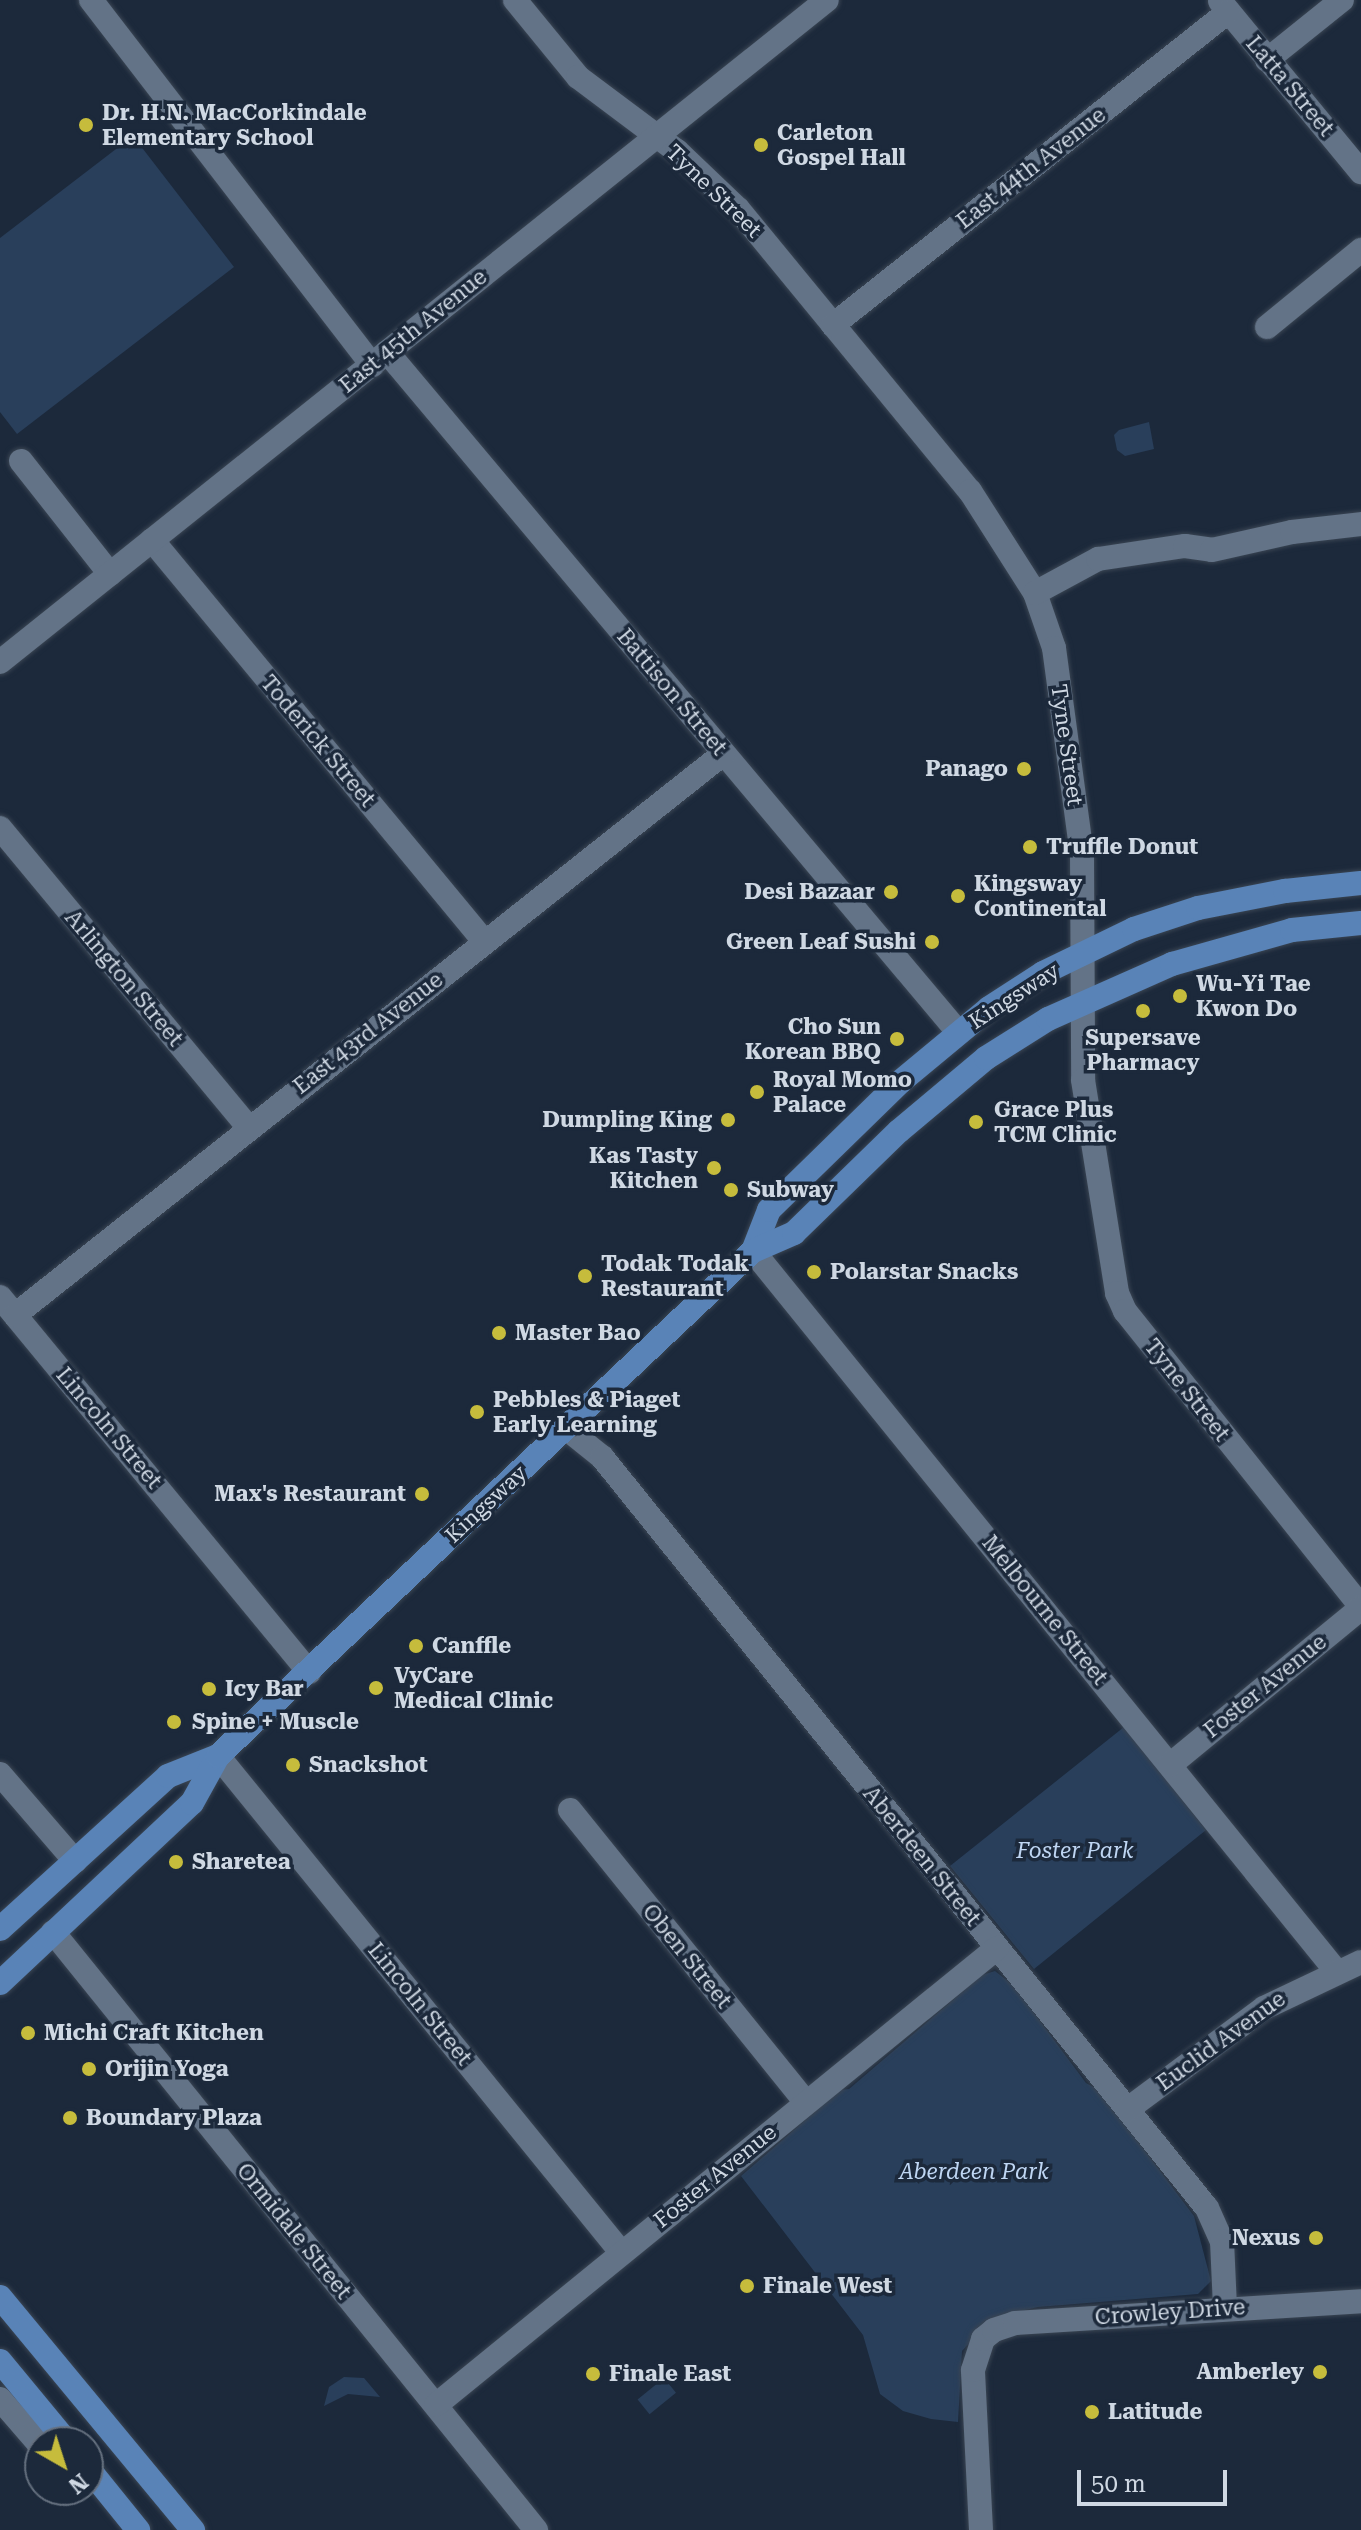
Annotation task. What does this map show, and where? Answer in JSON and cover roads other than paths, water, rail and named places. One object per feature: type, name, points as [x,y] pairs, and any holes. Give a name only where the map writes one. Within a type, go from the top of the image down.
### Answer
[{"type":"main road","name":"Kingsway","points":[[753,1251],[769,1210],[958,1032],[1043,973],[1134,929],[1198,908],[1285,891],[1361,883]]},
{"type":"main road","name":"Kingsway","points":[[0,1983],[192,1803],[218,1756],[753,1251],[794,1233],[908,1122],[986,1058],[1082,1003],[1202,955],[1292,930],[1361,923]]},
{"type":"main road","name":"Kingsway","points":[[0,1929],[168,1776],[218,1756]]},
{"type":"main road","points":[[0,2297],[193,2530]]},
{"type":"main road","points":[[0,2361],[54,2426]]},
{"type":"main road","points":[[104,2488],[138,2530]]},
{"type":"street","name":"Battison Street","points":[[91,0],[379,358],[723,754],[958,1032]]},
{"type":"street","name":"Tyne Street","points":[[515,0],[578,77],[657,136],[738,209],[970,491],[1035,593],[1054,648],[1082,855],[1082,1003],[1090,1147],[1120,1302],[1361,1608]]},
{"type":"street","name":"East 45th Avenue","points":[[0,662],[827,0]]},
{"type":"street","points":[[1267,60],[1342,0]]},
{"type":"street","name":"Latta Street","points":[[1224,6],[1361,172]]},
{"type":"street","name":"East 44th Avenue","points":[[833,325],[1224,6]]},
{"type":"street","points":[[1267,327],[1361,250]]},
{"type":"street","points":[[21,461],[110,574]]},
{"type":"street","points":[[1035,593],[1098,559],[1185,546],[1225,548],[1292,532],[1361,524]]},
{"type":"street","name":"Toderick Street","points":[[152,540],[484,941]]},
{"type":"street","name":"East 43rd Avenue","points":[[8,1306],[249,1128],[723,754]]},
{"type":"street","name":"Arlington Street","points":[[0,828],[249,1128]]},
{"type":"street","name":"Melbourne Street","points":[[753,1251],[1336,1971]]},
{"type":"street","name":"Lincoln Street","points":[[8,1306],[309,1672]]},
{"type":"street","name":"Aberdeen Street","points":[[567,1429],[602,1457],[1216,2222],[1225,2308]]},
{"type":"street","name":"Foster Avenue","points":[[1170,1765],[1361,1608]]},
{"type":"street","name":"Lincoln Street","points":[[218,1756],[621,2252]]},
{"type":"street","points":[[0,1774],[75,1861]]},
{"type":"street","name":"Oben Street","points":[[570,1810],[806,2103]]},
{"type":"street","name":"Ormidale Street","points":[[53,1932],[536,2530]]},
{"type":"street","name":"Foster Avenue","points":[[436,2405],[997,1948]]},
{"type":"street","name":"Euclid Avenue","points":[[1128,2109],[1241,2023],[1336,1971],[1361,1962]]},
{"type":"street","name":"Crowley Drive","points":[[981,2530],[972,2393],[983,2339],[1015,2323],[1361,2301]]},
{"type":"street","points":[[0,2399],[24,2427]]},
{"type":"place","name":"Dr. H.N. MacCorkindale Elementary School","points":[[86,125]]},
{"type":"place","name":"Carleton Gospel Hall","points":[[761,145]]},
{"type":"place","name":"Panago","points":[[1024,769]]},
{"type":"place","name":"Truffle Donut","points":[[1030,847]]},
{"type":"place","name":"Desi Bazaar","points":[[891,892]]},
{"type":"place","name":"Kingsway Continental","points":[[958,896]]},
{"type":"place","name":"Green Leaf Sushi","points":[[932,942]]},
{"type":"place","name":"Wu-Yi Tae Kwon Do","points":[[1180,996]]},
{"type":"place","name":"Supersave Pharmacy","points":[[1143,1011]]},
{"type":"place","name":"Cho Sun Korean BBQ","points":[[897,1039]]},
{"type":"place","name":"Royal Momo Palace","points":[[757,1092]]},
{"type":"place","name":"Dumpling King","points":[[728,1120]]},
{"type":"place","name":"Grace Plus TCM Clinic","points":[[976,1122]]},
{"type":"place","name":"Kas Tasty Kitchen","points":[[714,1168]]},
{"type":"place","name":"Subway","points":[[731,1190]]},
{"type":"place","name":"Polarstar Snacks","points":[[814,1272]]},
{"type":"place","name":"Todak Todak Restaurant","points":[[585,1276]]},
{"type":"place","name":"Master Bao","points":[[499,1333]]},
{"type":"place","name":"Pebbles & Piaget Early Learning","points":[[477,1412]]},
{"type":"place","name":"Max's Restaurant","points":[[422,1494]]},
{"type":"place","name":"Canffle","points":[[416,1646]]},
{"type":"place","name":"VyCare Medical Clinic","points":[[376,1688]]},
{"type":"place","name":"Icy Bar","points":[[209,1689]]},
{"type":"place","name":"Spine + Muscle","points":[[174,1722]]},
{"type":"place","name":"Snackshot","points":[[293,1765]]},
{"type":"place","name":"Sharetea","points":[[176,1862]]},
{"type":"place","name":"Michi Craft Kitchen","points":[[28,2033]]},
{"type":"place","name":"Orijin Yoga","points":[[89,2069]]},
{"type":"place","name":"Boundary Plaza","points":[[70,2118]]},
{"type":"place","name":"Nexus","points":[[1316,2238]]},
{"type":"place","name":"Finale West","points":[[747,2286]]},
{"type":"place","name":"Amberley","points":[[1320,2372]]},
{"type":"place","name":"Finale East","points":[[593,2374]]},
{"type":"place","name":"Latitude","points":[[1092,2412]]},
{"type":"park label","name":"Foster Park","points":[[1075,1851]]},
{"type":"park label","name":"Aberdeen Park","points":[[974,2172]]}]
